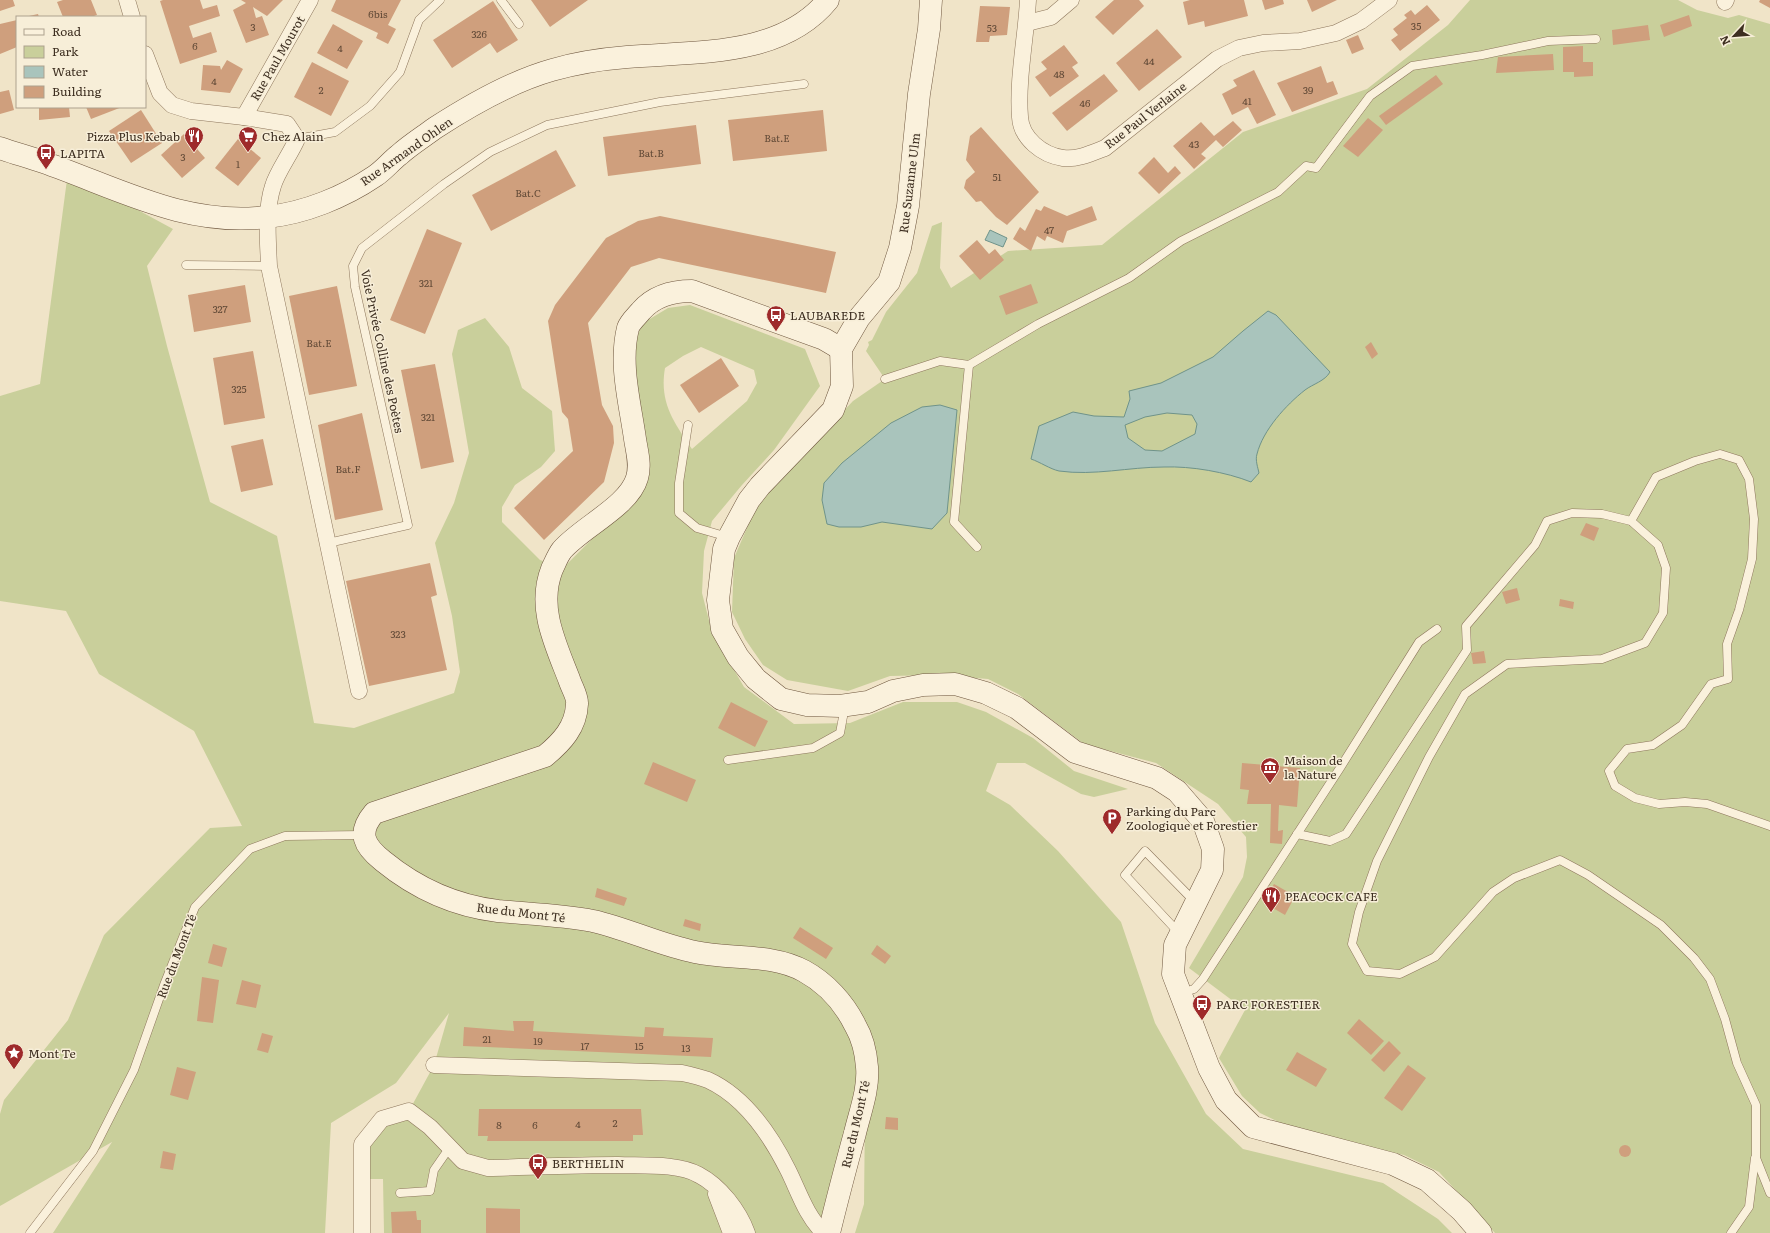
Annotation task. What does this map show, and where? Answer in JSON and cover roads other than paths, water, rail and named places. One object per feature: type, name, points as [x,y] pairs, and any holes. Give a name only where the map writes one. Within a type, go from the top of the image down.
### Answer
[{"type":"main road","name":"Rue Armand Ohlen","points":[[0,148],[44,162],[165,208],[226,220],[268,217],[307,209],[345,193],[376,175],[400,154],[449,120],[481,101],[550,70],[593,61],[721,50],[773,38],[801,25],[820,10],[828,0]]},
{"type":"main road","name":"Rue Suzanne Ulm","points":[[841,349],[860,318],[889,282],[900,248],[908,206],[920,94],[929,29],[931,0]]},
{"type":"main road","points":[[363,835],[366,822],[374,813],[545,756],[563,740],[575,721],[578,703],[551,634],[546,611],[547,585],[552,569],[561,551],[629,494],[637,478],[639,460],[627,386],[625,359],[628,326],[644,307],[659,297],[671,292],[692,291],[824,339],[841,349],[842,386],[833,410],[760,486],[749,500],[724,549],[718,600],[722,629],[738,657],[756,679],[781,699],[807,705],[845,705],[868,702],[893,691],[923,686],[954,684],[986,693],[1017,708],[1075,752],[1157,778],[1177,791],[1203,821],[1213,849],[1212,870],[1175,946],[1173,974],[1209,1068],[1226,1100],[1253,1127],[1393,1164],[1426,1180],[1443,1193],[1462,1211],[1481,1233]]},
{"type":"main road","name":"Rue du Mont Té","points":[[363,835],[371,852],[398,874],[437,895],[463,904],[496,910],[593,921],[664,945],[697,953],[772,961],[803,971],[825,986],[843,1005],[856,1026],[864,1047],[867,1068],[864,1098],[829,1233]]},
{"type":"street","points":[[127,0],[132,16]]},
{"type":"street","name":"Rue Paul Mourot","points":[[244,117],[310,0]]},
{"type":"street","name":"Rue Paul Verlaine","points":[[1028,0],[1023,54],[1020,118],[1027,138],[1043,152],[1063,158],[1085,156],[1105,148],[1217,59],[1239,48],[1263,43],[1300,41],[1336,33],[1361,21],[1389,0]]},
{"type":"street","points":[[1027,23],[1051,16],[1071,0]]},
{"type":"street","points":[[146,57],[160,93],[172,105],[191,112],[244,117],[287,124],[296,139],[291,154],[273,186],[268,217],[268,266],[359,691]]},
{"type":"street","points":[[434,1065],[682,1073],[708,1080],[734,1097],[753,1116],[788,1170],[808,1212],[817,1226],[824,1233]]},
{"type":"street","points":[[362,1233],[362,1144],[382,1119],[409,1111],[430,1127],[463,1161],[488,1168],[586,1165],[675,1168],[699,1174],[713,1185],[730,1203],[746,1233]]},
{"type":"street","points":[[713,1185],[731,1233]]},
{"type":"lane","points":[[296,139],[334,132],[370,106],[400,72],[419,20],[440,0]]},
{"type":"lane","points":[[501,0],[519,24]]},
{"type":"lane","points":[[886,379],[940,361],[969,365],[1038,324],[1129,278],[1182,242],[1278,192],[1306,166],[1316,168],[1370,96],[1412,66],[1482,55],[1548,41],[1596,39]]},
{"type":"lane","name":"Voie Privée Colline des Poètes","points":[[328,543],[408,525],[355,287],[353,266],[362,248],[438,188],[490,152],[548,125],[660,102],[804,84]]},
{"type":"lane","points":[[186,265],[268,266]]},
{"type":"lane","points":[[969,365],[954,522],[977,547]]},
{"type":"lane","points":[[688,425],[679,483],[679,513],[697,528],[729,537]]},
{"type":"lane","points":[[1632,521],[1656,476],[1695,461],[1720,454],[1739,460],[1749,479],[1754,519],[1752,559],[1739,610],[1727,644],[1728,679],[1711,684],[1682,725],[1659,741],[1653,745],[1627,749],[1609,770],[1615,786],[1635,798],[1658,804],[1685,802],[1707,804],[1770,826]]},
{"type":"lane","points":[[1297,834],[1330,841],[1346,834],[1467,650],[1466,626],[1535,545],[1547,521],[1572,513],[1602,514],[1632,521],[1658,545],[1666,568],[1663,613],[1645,643],[1602,659],[1507,664],[1465,694],[1430,757],[1376,861],[1359,912],[1352,944],[1367,971],[1400,974],[1435,957],[1493,892],[1514,878],[1560,860],[1588,875],[1661,926],[1694,958],[1710,979],[1725,1019],[1737,1064],[1756,1105],[1756,1158],[1749,1207],[1731,1233]]},
{"type":"lane","points":[[1180,994],[1194,989],[1203,979],[1297,834],[1418,642],[1437,629]]},
{"type":"lane","points":[[728,760],[813,748],[840,733],[845,705]]},
{"type":"lane","name":"Rue du Mont Té","points":[[30,1233],[93,1151],[134,1070],[164,985],[195,907],[250,849],[285,836],[363,835]]},
{"type":"lane","points":[[1180,935],[1125,875],[1145,851],[1196,903]]},
{"type":"lane","points":[[400,1193],[430,1190],[434,1170],[450,1147]]},
{"type":"lane","points":[[1756,1158],[1770,1193]]},
{"type":"water","points":[[990,230],[1007,238],[1003,247],[985,240]]},
{"type":"water","points":[[1268,311],[1276,315],[1330,372],[1325,378],[1298,396],[1270,427],[1264,436],[1256,456],[1259,473],[1251,482],[1220,473],[1174,467],[1151,467],[1098,472],[1059,471],[1031,459],[1039,426],[1073,412],[1094,416],[1124,417],[1130,399],[1129,391],[1161,383],[1213,357]],"holes":[[[1167,413],[1192,415],[1197,424],[1195,434],[1162,451],[1145,450],[1128,438],[1125,425],[1145,417]]]},
{"type":"water","points":[[940,405],[957,410],[947,513],[932,529],[882,522],[861,527],[839,527],[827,524],[822,500],[824,483],[842,463],[891,423],[922,407]]},
{"type":"place","name":"Pizza Plus Kebab","points":[[194,153]]},
{"type":"place","name":"Chez Alain","points":[[248,153]]},
{"type":"place","name":"LAPITA","points":[[46,170]]},
{"type":"place","name":"LAUBAREDE","points":[[776,332]]},
{"type":"place","name":"Maison de la Nature","points":[[1270,784]]},
{"type":"place","name":"Parking du Parc Zoologique et Forestier","points":[[1112,835]]},
{"type":"place","name":"PEACOCK CAFE","points":[[1271,913]]},
{"type":"place","name":"PARC FORESTIER","points":[[1202,1021]]},
{"type":"place","name":"Mont Te","points":[[14,1070]]},
{"type":"place","name":"BERTHELIN","points":[[538,1180]]}]
